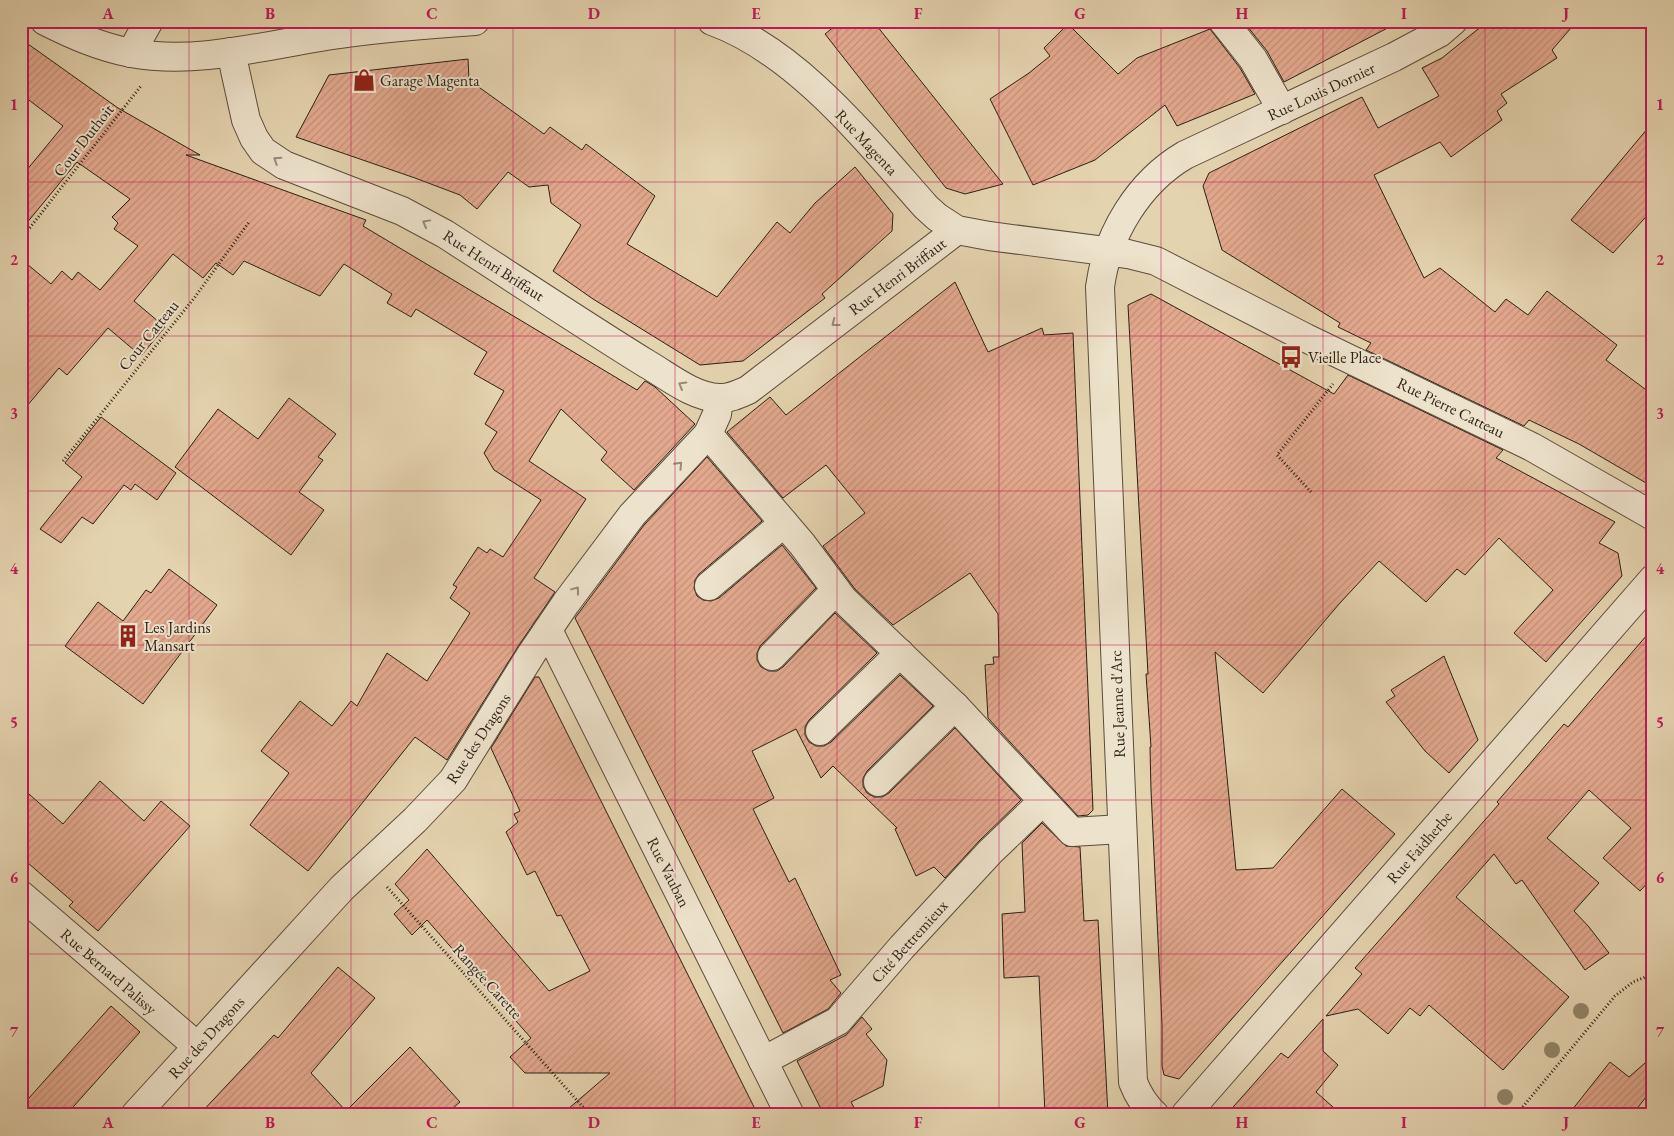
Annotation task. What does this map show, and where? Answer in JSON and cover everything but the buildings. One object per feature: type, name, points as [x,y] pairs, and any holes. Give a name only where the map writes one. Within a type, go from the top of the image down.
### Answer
[{"type":"street","points":[[45,21],[73,35],[100,45],[131,53],[164,56],[198,56],[346,33],[475,21]]},
{"type":"street","points":[[131,53],[149,21]]},
{"type":"street","name":"Rue Magenta","points":[[712,21],[750,38],[800,75],[867,140],[926,207],[957,230],[1028,242],[1108,252]]},
{"type":"street","points":[[1223,21],[1253,59],[1282,110]]},
{"type":"street","name":"Rue Louis Dornier","points":[[1108,252],[1124,218],[1145,188],[1169,164],[1417,45],[1453,21]]},
{"type":"street","name":"Rue Henri Briffaut","points":[[231,52],[246,120],[254,138],[263,151],[284,165],[402,210],[422,221],[622,349],[703,395],[720,398],[748,390],[957,230]]},
{"type":"street","name":"Rue Jeanne d'Arc","points":[[1108,252],[1100,287],[1134,1082],[1138,1095],[1145,1106],[1155,1115]]},
{"type":"street","name":"Rue Pierre Catteau","points":[[1108,252],[1142,257],[1164,264],[1306,338],[1540,451],[1653,516]]},
{"type":"street","name":"Rue des Dragons","points":[[135,1115],[329,901],[415,820],[453,780],[566,603],[632,515],[708,434],[717,414],[720,398]]},
{"type":"street","points":[[708,434],[784,523],[843,600],[955,706],[1042,802],[1072,832],[1122,829]]},
{"type":"street","points":[[709,586],[784,523]]},
{"type":"street","name":"Rue Faidherbe","points":[[1185,1115],[1653,579]]},
{"type":"street","points":[[772,656],[836,590]]},
{"type":"street","name":"Rue Vauban","points":[[548,630],[790,1115]]},
{"type":"street","points":[[820,731],[900,653]]},
{"type":"street","points":[[878,782],[955,706]]},
{"type":"street","name":"Cité Bettremieux","points":[[763,1061],[838,1021],[902,947],[990,852],[1042,802]]},
{"type":"street","name":"Rue Bernard Palissy","points":[[21,895],[197,1046]]},
{"type":"path","name":"Cour Duthoit","points":[[21,239],[164,56]]},
{"type":"path","name":"Cour Catteau","points":[[63,461],[194,297],[249,222]]},
{"type":"path","points":[[1310,492],[1278,455],[1352,360]]},
{"type":"path","name":"Rangée Carette","points":[[367,864],[590,1115]]},
{"type":"path","points":[[1516,1115],[1614,996],[1633,982],[1653,974]]},
{"type":"place","name":"Garage Magenta","points":[[364,80]]},
{"type":"place","name":"Vieille Place","points":[[1291,357]]},
{"type":"place","name":"Les Jardins Mansart","points":[[128,636]]}]
